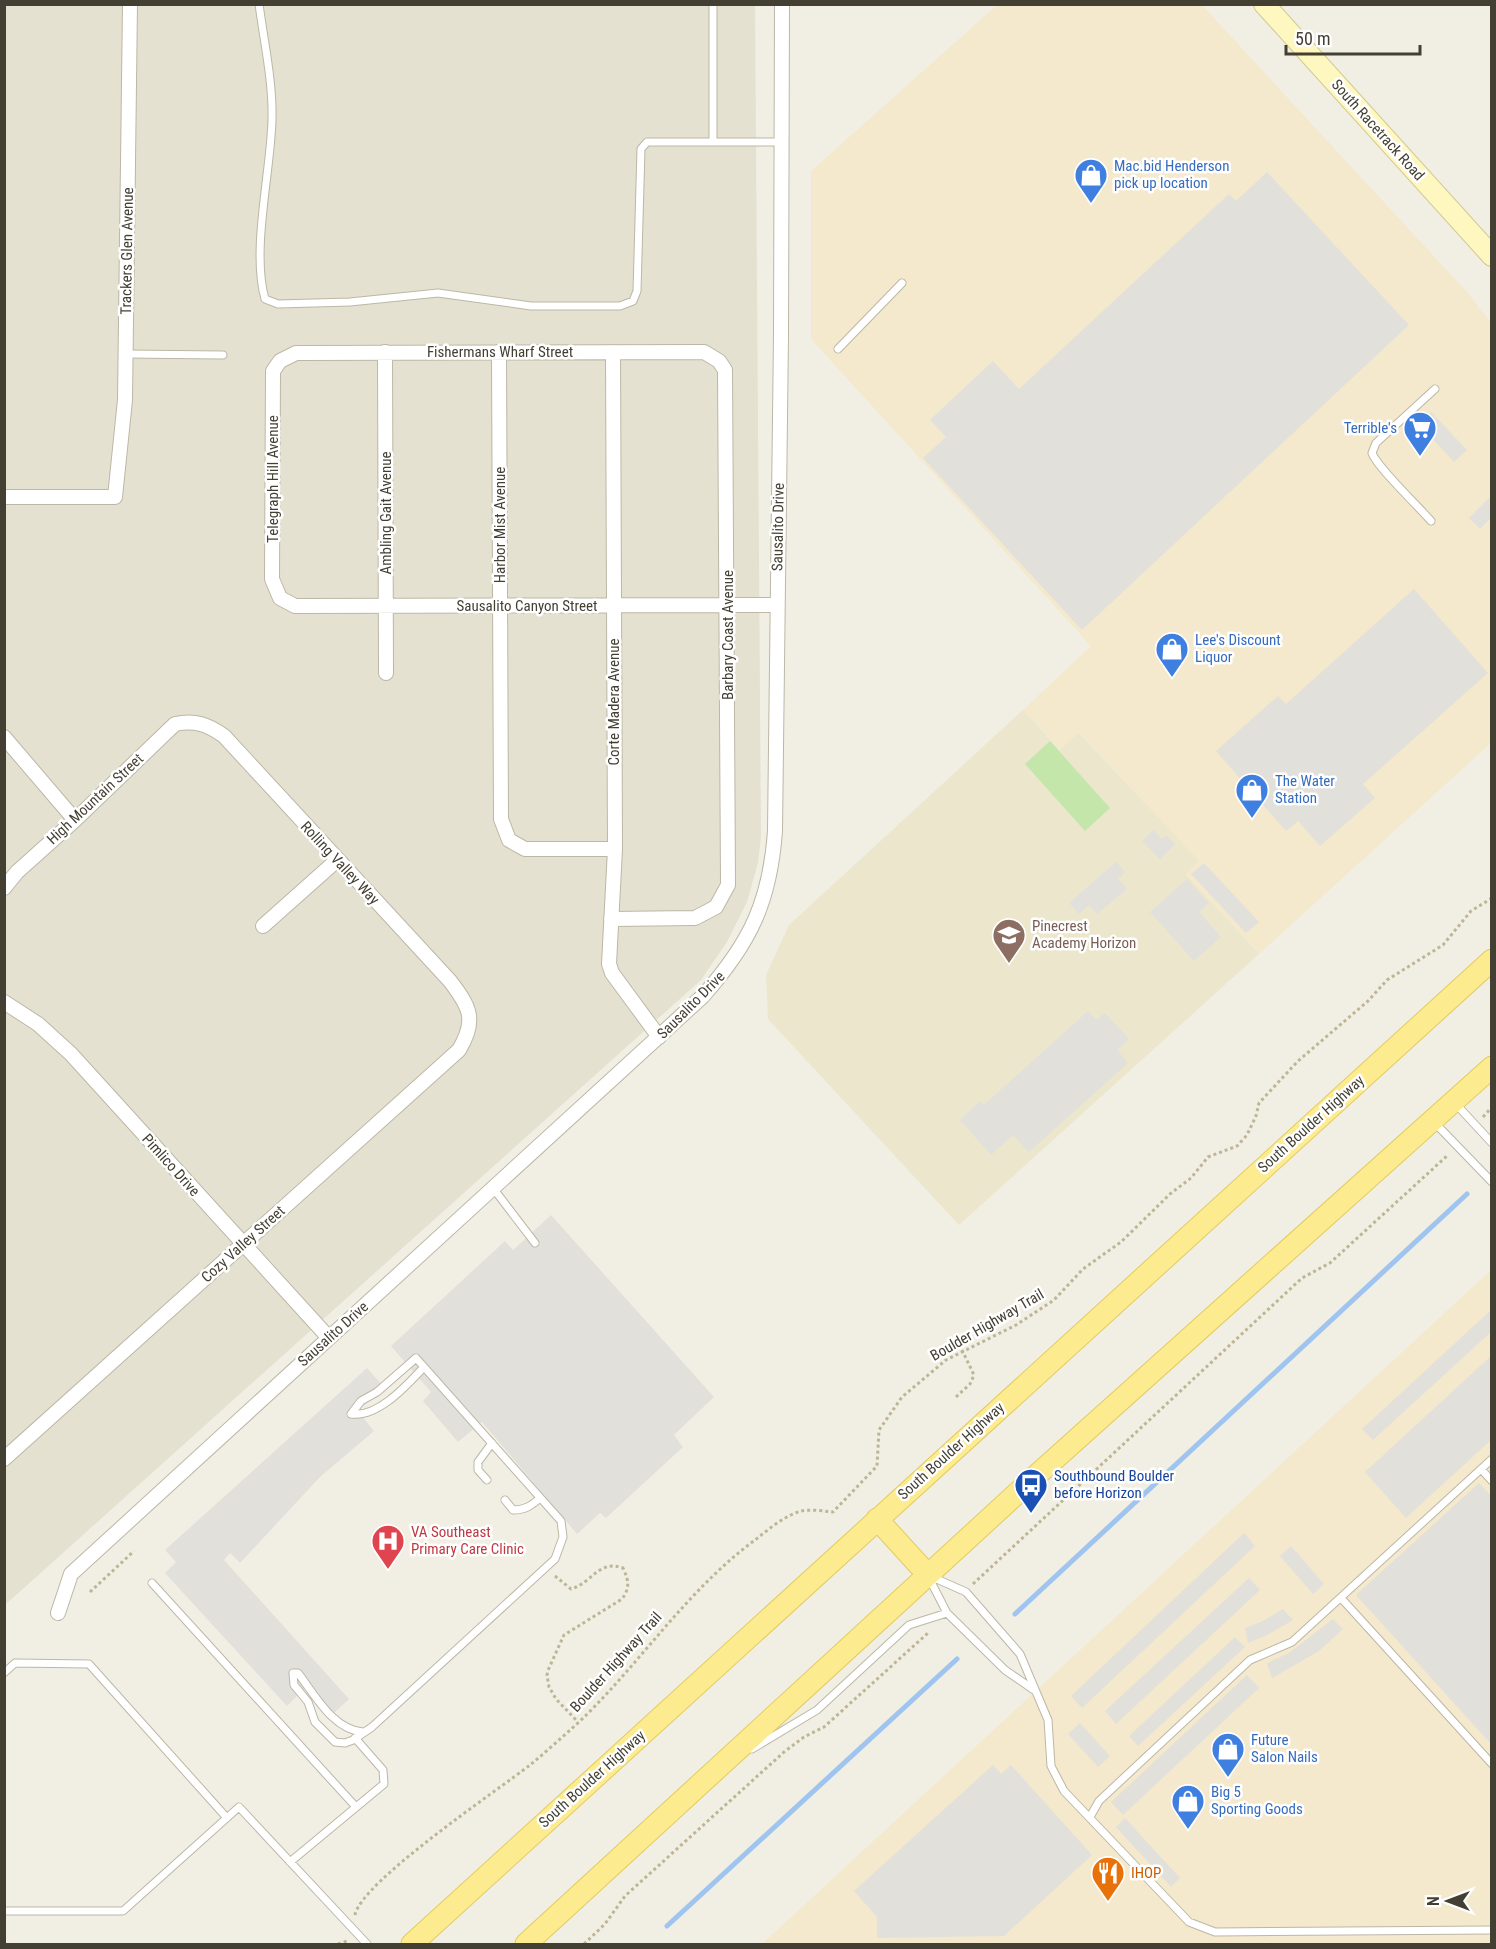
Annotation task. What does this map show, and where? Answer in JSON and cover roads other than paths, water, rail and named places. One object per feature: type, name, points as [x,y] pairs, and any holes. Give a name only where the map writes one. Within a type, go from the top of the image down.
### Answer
[{"type":"main road","name":"South Racetrack Road","points":[[1264,4],[1491,256]]},
{"type":"main road","name":"South Boulder Highway","points":[[412,1944],[1491,960]]},
{"type":"main road","points":[[526,1944],[928,1575],[1491,1067]]},
{"type":"main road","points":[[877,1518],[928,1575]]},
{"type":"street","name":"Trackers Glen Avenue","points":[[4,497],[115,497],[125,400],[130,4]]},
{"type":"street","name":"Sausalito Drive","points":[[58,1612],[71,1574],[703,996],[732,963],[752,929],[765,894],[773,860],[775,831],[782,4]]},
{"type":"street","name":"Ambling Gait Avenue","points":[[385,352],[386,673]]},
{"type":"street","name":"Harbor Mist Avenue","points":[[500,352],[501,819],[509,840],[525,849],[615,849]]},
{"type":"street","name":"Corte Madera Avenue","points":[[614,352],[615,849],[609,964],[612,973],[659,1037]]},
{"type":"street","name":"Fishermans Wharf Street","points":[[280,361],[296,353],[704,352],[719,361]]},
{"type":"street","name":"Telegraph Hill Avenue","points":[[280,361],[273,371],[272,579],[280,598]]},
{"type":"street","name":"Barbary Coast Avenue","points":[[611,920],[695,918],[716,907],[728,885],[725,370],[719,361]]},
{"type":"street","name":"Sausalito Canyon Street","points":[[280,598],[295,606],[776,605]]},
{"type":"street","name":"High Mountain Street","points":[[4,888],[17,872],[175,724],[192,721]]},
{"type":"street","name":"Rolling Valley Way","points":[[192,721],[210,726],[224,736],[336,861],[450,981],[465,1001],[471,1022]]},
{"type":"street","points":[[4,737],[75,820]]},
{"type":"street","points":[[263,926],[336,861]]},
{"type":"street","name":"Pimlico Drive","points":[[4,1002],[38,1024],[71,1054],[329,1338]]},
{"type":"street","name":"Cozy Valley Street","points":[[4,1459],[459,1050],[471,1022]]},
{"type":"lane","points":[[259,4],[272,119],[264,207],[261,282],[265,299],[278,304],[350,302],[438,293],[531,306],[620,306],[633,301],[637,291],[641,149],[647,142],[782,142]]},
{"type":"lane","points":[[713,4],[713,141]]},
{"type":"lane","points":[[838,349],[902,283]]},
{"type":"lane","points":[[126,354],[223,355]]},
{"type":"lane","points":[[1431,521],[1389,474],[1375,462],[1372,453],[1376,443],[1435,389]]},
{"type":"lane","points":[[1453,1101],[1491,1143]]},
{"type":"lane","points":[[1432,1121],[1491,1182]]},
{"type":"lane","points":[[493,1188],[535,1243]]},
{"type":"lane","points":[[363,1732],[348,1730],[336,1721],[298,1673],[293,1673],[294,1685],[308,1702],[315,1722],[327,1735],[335,1742],[345,1743],[356,1738],[372,1727],[555,1559],[563,1537],[561,1521],[416,1358],[394,1374],[376,1392],[361,1401],[351,1414],[358,1415],[386,1404],[424,1367]]},
{"type":"lane","points":[[487,1480],[478,1470],[478,1462],[492,1443]]},
{"type":"lane","points":[[1090,1817],[1099,1801],[1250,1660],[1292,1642],[1491,1459]]},
{"type":"lane","points":[[1481,1469],[1491,1481]]},
{"type":"lane","points":[[505,1500],[513,1510],[520,1510],[528,1508],[540,1498]]},
{"type":"lane","points":[[928,1575],[966,1592],[1020,1654],[1048,1720],[1051,1766],[1055,1778],[1189,1922],[1215,1932],[1491,1930]]},
{"type":"lane","points":[[928,1575],[947,1613],[1005,1670],[1034,1690]]},
{"type":"lane","points":[[152,1583],[356,1807]]},
{"type":"lane","points":[[1341,1598],[1491,1764]]},
{"type":"lane","points":[[716,1771],[817,1710],[909,1625],[947,1613]]},
{"type":"lane","points":[[4,1673],[15,1664],[89,1664],[227,1818]]},
{"type":"lane","points":[[290,1862],[384,1784],[383,1770],[356,1738]]},
{"type":"lane","points":[[4,1911],[123,1911],[238,1807],[367,1944]]},
{"type":"waterway","points":[[1015,1614],[1467,1194]]},
{"type":"waterway","points":[[667,1926],[957,1659]]},
{"type":"place","name":"Mac.bid Henderson pick up location","points":[[1091,204]]},
{"type":"place","name":"Terrible's","points":[[1420,457]]},
{"type":"place","name":"Lee's Discount Liquor","points":[[1172,678]]},
{"type":"place","name":"The Water Station","points":[[1252,819]]},
{"type":"place","name":"Pinecrest Academy Horizon","points":[[1009,964]]},
{"type":"place","name":"Southbound Boulder before Horizon","points":[[1031,1514]]},
{"type":"place","name":"VA Southeast Primary Care Clinic","points":[[388,1570]]},
{"type":"place","name":"Future Salon Nails","points":[[1228,1778]]},
{"type":"place","name":"Big 5 Sporting Goods","points":[[1188,1830]]},
{"type":"place","name":"IHOP","points":[[1108,1902]]}]
